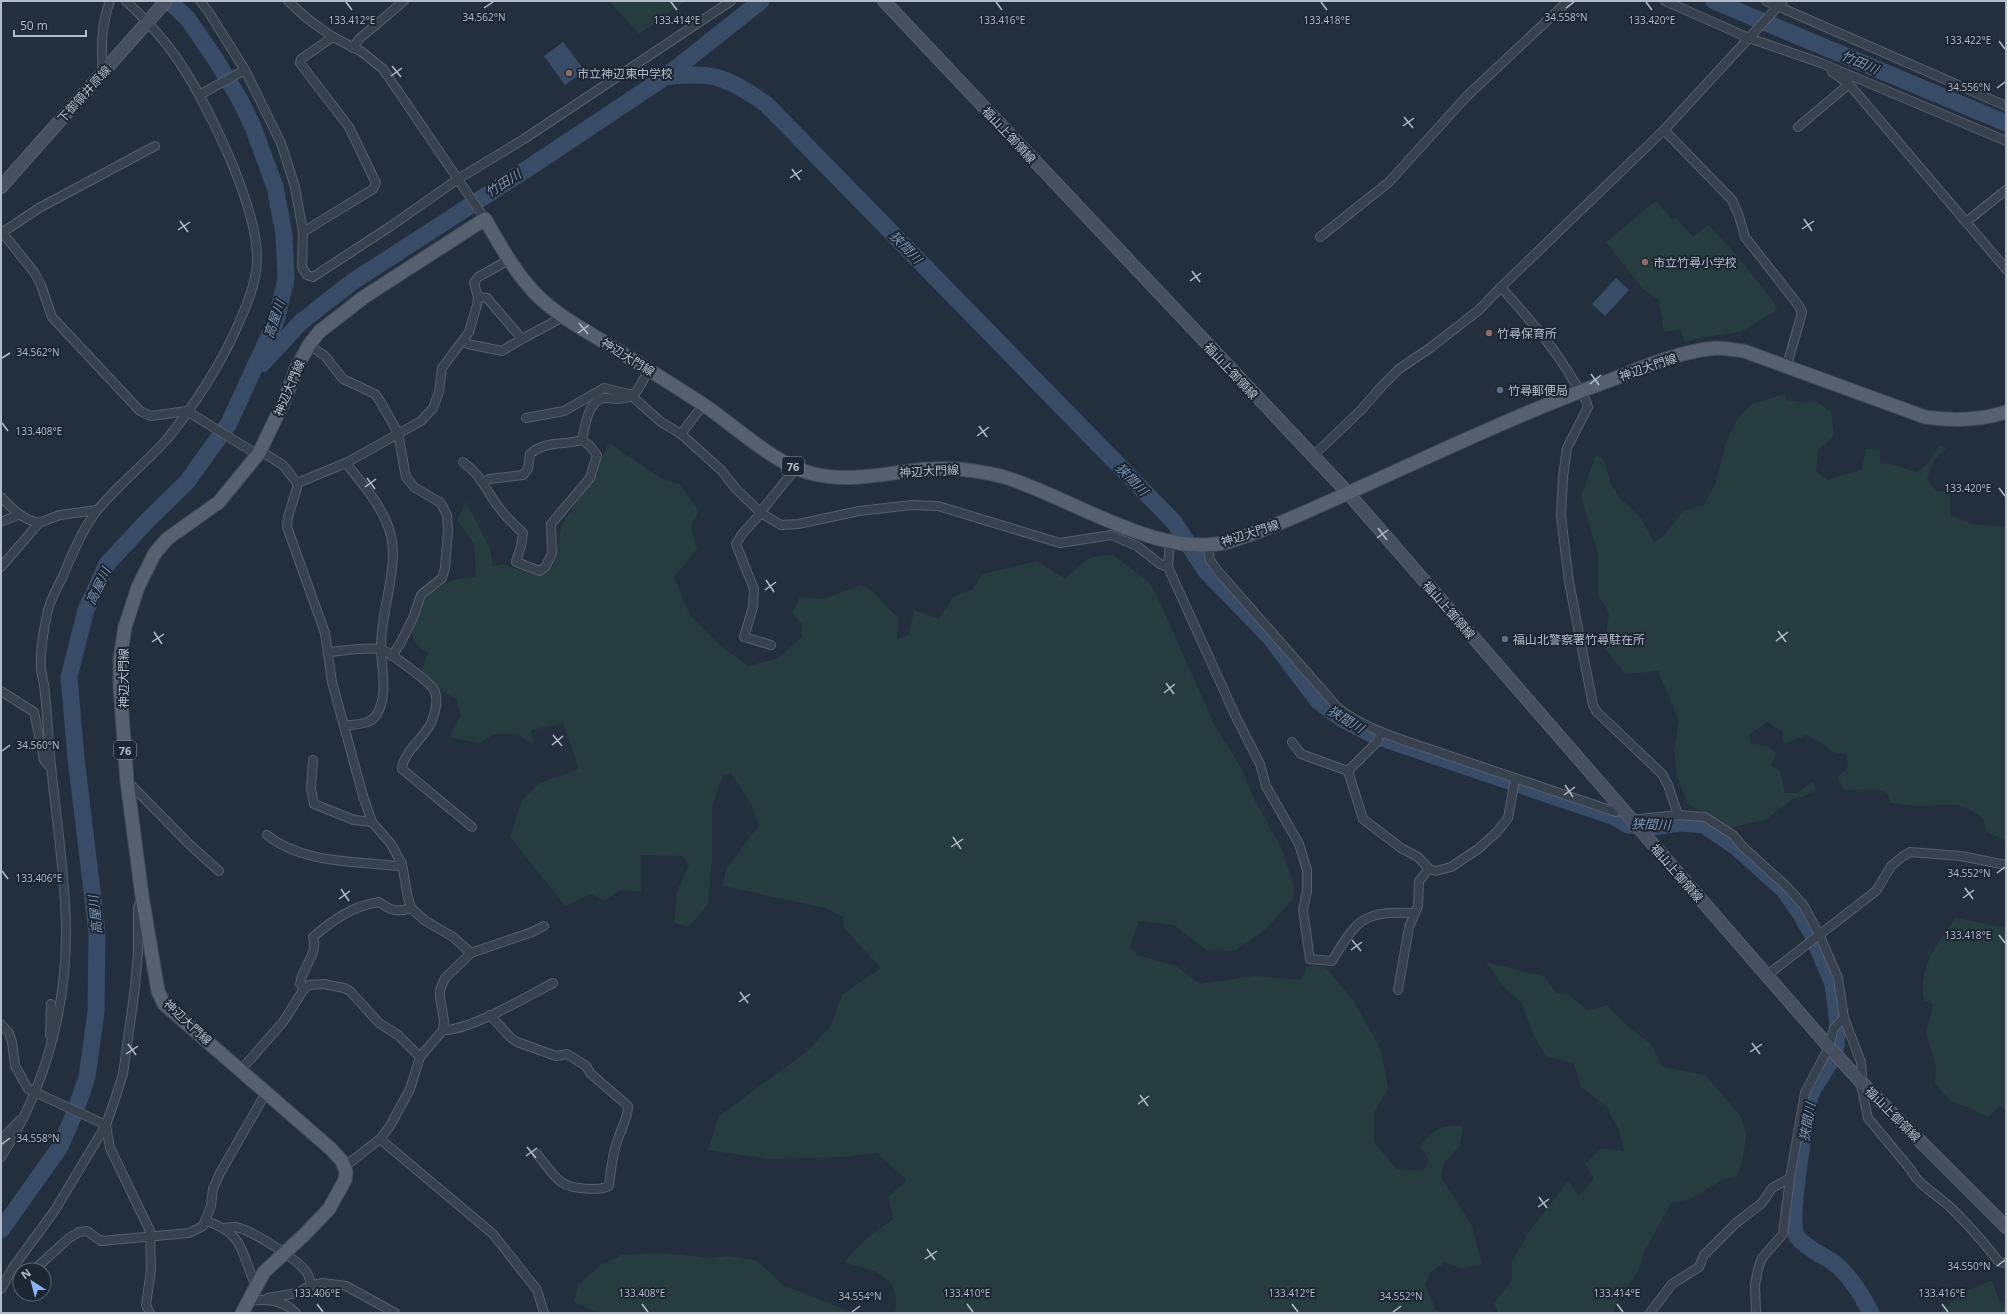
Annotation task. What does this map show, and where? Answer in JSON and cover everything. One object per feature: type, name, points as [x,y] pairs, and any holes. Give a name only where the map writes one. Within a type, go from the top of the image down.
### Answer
[{"type":"main road","name":"下御領井原線","points":[[1,186],[166,1]]},
{"type":"main road","name":"福山上御領線","points":[[884,1],[1312,457],[1348,493],[1766,976],[1833,1051],[1860,1081],[2006,1227]]},
{"type":"main road","name":"神辺大門線","points":[[344,1167],[342,1161],[331,1149],[267,1091],[164,1004],[158,991],[154,977],[142,896],[127,781],[120,686],[120,659],[125,627],[138,587],[155,553],[163,544],[219,502],[256,453],[282,406],[296,368],[319,332],[364,297],[483,218],[526,284],[563,317],[704,405],[777,457],[796,468],[814,474],[834,477],[861,477],[925,469],[955,468],[980,471],[1007,478],[1122,525],[1174,542],[1204,545],[1230,541],[1283,522],[1505,422],[1582,391],[1680,355],[1720,348],[1744,351],[1787,365],[1925,417],[1948,421],[1967,420],[1991,417],[2006,412]]},
{"type":"main road","points":[[242,1313],[264,1272],[304,1235],[329,1209],[345,1180],[344,1167]]},
{"type":"street","points":[[103,73],[102,39],[104,18],[110,1]]},
{"type":"street","points":[[1,1157],[26,1116],[44,1070],[58,1019],[66,963],[66,925],[50,767],[44,686],[41,671],[49,609],[53,595],[71,556],[97,510],[168,437],[188,412],[213,373],[250,298],[257,263],[257,250],[246,200],[202,94],[150,20],[126,1]]},
{"type":"street","points":[[200,1],[208,11],[243,71],[280,143],[295,187],[303,232],[302,267],[307,275],[313,276],[731,1]]},
{"type":"street","points":[[288,1],[309,20],[333,37],[362,52],[390,77],[483,218]]},
{"type":"street","points":[[353,48],[359,40],[404,1]]},
{"type":"street","points":[[1320,237],[1388,182],[1467,96],[1568,1]]},
{"type":"street","points":[[1665,1],[1821,63],[2006,141]]},
{"type":"street","points":[[1766,1],[2006,106]]},
{"type":"street","points":[[1312,457],[1361,410],[1399,369],[1430,348],[1479,310],[1664,130],[1778,6]]},
{"type":"street","points":[[303,232],[373,189],[376,183],[348,127],[300,63],[301,59],[333,37]]},
{"type":"street","points":[[1821,63],[1849,84],[2006,269]]},
{"type":"street","points":[[202,94],[243,71]]},
{"type":"street","points":[[1798,127],[1849,84]]},
{"type":"street","points":[[1664,130],[1732,200],[1739,216],[1745,237],[1799,306],[1802,312],[1787,365]]},
{"type":"street","points":[[155,146],[39,208],[2,232],[34,272],[41,285],[52,317],[140,411],[151,416],[188,412],[256,453],[267,455],[283,465],[297,483],[297,488],[288,517],[287,527],[324,633],[332,682],[363,796],[372,822],[391,844],[402,864],[411,908],[424,920],[453,937],[471,953]]},
{"type":"street","points":[[1966,222],[2006,190]]},
{"type":"street","points":[[297,483],[346,464],[421,421],[433,408],[439,392],[442,368],[449,357],[464,340],[468,332],[478,297],[474,283],[478,277],[509,260]]},
{"type":"street","points":[[1501,287],[1548,342],[1582,391],[1588,407],[1567,448],[1563,477],[1561,516],[1569,582],[1593,705],[1597,712],[1662,774],[1668,784],[1678,815]]},
{"type":"street","points":[[478,297],[487,298],[522,338]]},
{"type":"street","points":[[464,340],[468,344],[502,350],[563,317]]},
{"type":"street","points":[[310,345],[325,356],[343,379],[375,394],[398,433],[406,477],[414,487],[441,503],[447,515],[448,531],[445,568],[442,578],[421,595],[413,618],[392,656]]},
{"type":"street","points":[[582,440],[587,415],[592,407],[603,398],[624,399],[633,395],[649,370]]},
{"type":"street","points":[[526,418],[564,412],[604,388],[633,395],[635,399],[661,422],[680,434],[721,470],[736,489],[761,513],[781,525],[788,525],[859,511],[912,505],[938,506],[1060,543],[1111,535],[1137,546],[1160,564],[1168,567]]},
{"type":"street","points":[[680,434],[704,405]]},
{"type":"street","points":[[484,482],[489,479],[523,475],[528,469],[530,454],[540,447],[571,444],[582,440]]},
{"type":"street","points":[[463,462],[474,470],[484,482],[496,504],[507,519],[523,533],[516,562],[540,571],[546,566],[552,553],[551,524],[570,500],[585,485],[595,464],[597,455],[589,445],[582,440]]},
{"type":"street","points":[[344,726],[370,721],[377,715],[382,704],[384,681],[380,649],[390,577],[392,546],[388,524],[365,488],[346,464]]},
{"type":"street","points":[[771,645],[744,637],[753,608],[754,589],[736,544],[742,534],[761,513],[796,468]]},
{"type":"street","points":[[1,498],[18,515],[28,520],[39,522],[67,514],[97,510]]},
{"type":"street","points":[[1,522],[18,515]]},
{"type":"street","points":[[1,567],[39,522]]},
{"type":"street","points":[[1174,542],[1168,567],[1235,715],[1260,764],[1266,786],[1299,844],[1307,870],[1307,891],[1303,910],[1310,959],[1332,961],[1351,930],[1361,922],[1374,915],[1390,912],[1415,913]]},
{"type":"street","points":[[1204,545],[1210,560],[1217,570],[1338,708],[1352,718],[1381,732],[1516,779],[1543,786],[1616,812],[1622,810]]},
{"type":"street","points":[[328,652],[380,649],[414,672],[434,690],[436,701],[431,722],[410,752],[402,769],[472,827]]},
{"type":"street","points":[[1,691],[34,712],[44,760],[50,767]]},
{"type":"street","points":[[1348,771],[1377,742],[1381,732]]},
{"type":"street","points":[[1292,742],[1301,754],[1348,771]]},
{"type":"street","points":[[313,760],[311,789],[314,804],[354,820],[372,822]]},
{"type":"street","points":[[1348,771],[1363,819],[1401,848],[1418,857],[1429,870],[1436,871],[1451,867],[1478,849],[1497,832],[1508,818],[1516,779]]},
{"type":"street","points":[[127,781],[189,844],[220,871]]},
{"type":"street","points":[[1634,824],[1678,815],[1705,817],[1733,835],[1742,846],[1788,888],[1804,906],[1816,937],[1838,978],[1844,1018],[1861,1062],[1862,1074],[1860,1081],[1868,1118],[1911,1170],[1915,1179],[1950,1207],[1976,1233],[1999,1262],[2006,1263]]},
{"type":"street","points":[[267,835],[279,845],[316,857],[396,866],[402,864]]},
{"type":"street","points":[[1766,976],[1846,916],[1876,891],[1891,866],[1902,856],[1910,852],[1961,856],[2006,864]]},
{"type":"street","points":[[1398,990],[1409,927],[1418,906],[1419,881],[1429,870]]},
{"type":"street","points":[[1,1289],[12,1270],[55,1210],[106,1125],[123,1074],[138,954],[138,908],[142,896]]},
{"type":"street","points":[[304,989],[300,984],[301,976],[313,954],[315,944],[313,937],[334,919],[366,904],[378,902],[391,910],[402,911],[411,908]]},
{"type":"street","points":[[344,1167],[380,1139],[400,1110],[410,1089],[420,1057],[443,1030],[444,1021],[440,997],[443,983],[451,971],[471,953],[532,932],[544,926]]},
{"type":"street","points":[[443,1030],[455,1029],[490,1015],[553,983]]},
{"type":"street","points":[[241,1070],[283,1022],[304,989],[309,985],[324,984],[344,988],[350,991],[379,1023],[398,1036],[420,1057]]},
{"type":"street","points":[[52,1004],[50,1037],[53,1039]]},
{"type":"street","points":[[490,1015],[516,1042],[556,1056],[567,1054],[586,1066],[591,1074],[628,1106],[626,1122],[618,1139],[612,1159],[609,1186],[605,1189],[593,1189],[563,1184],[537,1154]]},
{"type":"street","points":[[1756,1313],[1755,1285],[1758,1269],[1762,1258],[1783,1234],[1790,1178],[1805,1093],[1833,1051],[1836,1025],[1844,1018]]},
{"type":"street","points":[[1,1024],[9,1032],[12,1042],[15,1066],[28,1089],[106,1125]]},
{"type":"street","points":[[43,1262],[69,1238],[79,1232],[87,1232],[101,1241],[189,1233],[203,1226],[211,1206],[213,1189],[220,1173],[267,1091]]},
{"type":"street","points":[[1,1140],[26,1116]]},
{"type":"street","points":[[106,1125],[110,1148],[150,1231],[151,1270],[146,1305],[150,1313]]},
{"type":"street","points":[[380,1139],[492,1234],[537,1290],[544,1313]]},
{"type":"street","points":[[1650,1313],[1672,1284],[1699,1267],[1704,1255],[1736,1223],[1762,1203],[1772,1188],[1790,1178]]},
{"type":"street","points":[[206,1221],[225,1228],[234,1227],[245,1230],[272,1244],[299,1264],[307,1273],[312,1285]]},
{"type":"street","points":[[225,1228],[244,1252],[250,1273],[256,1286]]},
{"type":"street","points":[[248,1301],[297,1293],[312,1285],[323,1283],[346,1286],[395,1313]]},
{"type":"street","points":[[268,1298],[282,1304],[296,1313]]},
{"type":"green space","points":[[609,1],[686,1],[639,34]]},
{"type":"green space","points":[[1656,201],[1672,220],[1676,218],[1693,237],[1708,225],[1733,251],[1774,302],[1777,310],[1740,332],[1700,338],[1685,342],[1680,329],[1664,332],[1659,300],[1643,289],[1606,242]]},
{"type":"green space","points":[[1784,394],[1787,400],[1805,403],[1816,402],[1831,411],[1834,436],[1818,450],[1816,472],[1828,480],[1862,469],[1866,449],[1880,450],[1880,463],[1891,464],[1915,472],[1927,465],[1939,445],[1946,448],[1933,462],[1927,478],[1937,492],[1950,489],[1950,515],[1972,524],[2006,527],[2006,841],[1986,831],[1983,818],[1967,808],[1954,805],[1918,806],[1891,803],[1887,793],[1878,789],[1845,790],[1837,777],[1848,768],[1847,755],[1831,751],[1823,744],[1806,735],[1784,744],[1782,732],[1768,722],[1749,734],[1751,743],[1766,746],[1777,753],[1771,765],[1780,771],[1785,793],[1797,793],[1813,782],[1816,791],[1803,797],[1794,798],[1765,820],[1729,828],[1708,814],[1688,804],[1677,777],[1674,751],[1679,721],[1658,671],[1625,674],[1605,648],[1609,612],[1598,595],[1598,553],[1581,497],[1596,455],[1604,460],[1611,484],[1620,498],[1641,518],[1654,542],[1663,537],[1683,511],[1703,505],[1715,485],[1726,442],[1738,418],[1752,404]]},
{"type":"green space","points":[[609,443],[662,479],[679,484],[699,511],[691,526],[697,549],[674,577],[690,615],[724,649],[749,666],[778,658],[802,637],[802,623],[792,613],[800,597],[823,599],[861,585],[871,590],[898,618],[897,639],[909,635],[914,610],[939,619],[953,597],[973,589],[982,574],[1038,561],[1065,579],[1082,563],[1090,558],[1096,556],[1113,555],[1149,582],[1158,598],[1215,726],[1243,771],[1252,795],[1282,849],[1294,886],[1293,899],[1266,929],[1234,951],[1206,950],[1174,925],[1139,921],[1130,946],[1137,955],[1176,966],[1200,984],[1253,976],[1301,980],[1308,966],[1325,967],[1354,1001],[1381,1050],[1388,1088],[1374,1113],[1374,1142],[1396,1169],[1423,1171],[1429,1161],[1420,1146],[1424,1141],[1438,1129],[1456,1125],[1463,1126],[1460,1145],[1444,1163],[1441,1177],[1472,1226],[1482,1264],[1463,1269],[1445,1262],[1430,1273],[1425,1285],[1436,1310],[1442,1313],[895,1313],[896,1300],[894,1290],[890,1283],[884,1277],[875,1272],[845,1262],[865,1239],[893,1219],[888,1197],[907,1180],[877,1153],[842,1157],[769,1159],[708,1150],[719,1116],[809,1050],[831,1026],[842,995],[881,968],[844,928],[843,917],[825,908],[723,886],[726,869],[759,825],[752,806],[731,773],[723,775],[712,806],[712,857],[708,904],[689,927],[674,923],[677,891],[689,866],[682,856],[641,855],[641,892],[620,890],[604,901],[591,894],[565,906],[510,837],[521,802],[540,783],[579,769],[563,723],[531,730],[533,745],[518,734],[494,734],[479,743],[450,737],[460,716],[457,699],[441,691],[421,671],[428,653],[417,644],[413,634],[412,625],[415,616],[426,599],[433,592],[452,581],[462,578],[476,577],[474,543],[457,521],[466,502],[490,549],[493,567],[502,564],[540,576],[552,566],[563,522],[587,488]]},
{"type":"green space","points":[[1956,918],[2006,928],[2006,1110],[2000,1106],[1988,1117],[1951,1101],[1935,1083],[1936,1066],[1926,1033],[1933,1004],[1924,1001],[1923,989],[1926,967],[1942,936]]},
{"type":"green space","points":[[1486,962],[1545,977],[1556,993],[1568,994],[1588,1011],[1607,1005],[1628,1027],[1651,1044],[1663,1067],[1705,1075],[1740,1115],[1746,1134],[1743,1158],[1737,1176],[1722,1180],[1689,1200],[1671,1203],[1643,1254],[1638,1270],[1620,1298],[1613,1313],[1498,1313],[1494,1303],[1512,1281],[1512,1262],[1528,1233],[1568,1181],[1579,1196],[1594,1178],[1585,1164],[1601,1148],[1624,1151],[1619,1130],[1606,1106],[1580,1086],[1574,1063],[1546,1056],[1534,1036],[1521,1002],[1501,984]]},
{"type":"green space","points":[[660,1253],[712,1258],[727,1256],[756,1260],[783,1285],[854,1313],[604,1313],[589,1309],[574,1302],[578,1285],[600,1265],[622,1255]]},
{"type":"green space","points":[[1992,1280],[1999,1300],[2006,1307],[2006,1313],[1938,1313],[1966,1291]]},
{"type":"water","points":[[563,42],[585,71],[565,85],[544,56]]},
{"type":"water","points":[[1616,278],[1629,290],[1605,316],[1592,304]]},
{"type":"waterway","name":"高屋川","points":[[1,1230],[60,1147],[75,1112],[87,1077],[96,1012],[97,933],[76,758],[69,677],[86,610],[107,564],[148,520],[187,482],[229,423],[276,321],[286,279],[284,234],[275,187],[253,127],[240,100],[216,60],[188,19],[169,1]]},
{"type":"waterway","name":"竹田川","points":[[262,364],[301,322],[352,282],[530,167],[665,77],[761,1]]},
{"type":"waterway","name":"竹田川","points":[[1714,1],[2006,123]]},
{"type":"waterway","name":"狭間川","points":[[665,77],[696,75],[719,78],[741,88],[766,104],[1174,522],[1205,570],[1269,636],[1318,701],[1342,719],[1373,735],[1615,817],[1628,825],[1653,827],[1680,823],[1704,825],[1736,847],[1784,890],[1811,932],[1833,984],[1838,1023],[1836,1047],[1831,1061],[1813,1089],[1809,1100],[1795,1194],[1795,1229],[1798,1238],[1803,1243],[1830,1260],[1845,1273],[1865,1301],[1871,1313]]},
{"type":"place","name":"市立神辺東中学校","points":[[569,73]]},
{"type":"place","name":"市立竹尋小学校","points":[[1645,262]]},
{"type":"place","name":"竹尋保育所","points":[[1489,333]]},
{"type":"place","name":"竹尋郵便局","points":[[1500,390]]},
{"type":"place","name":"福山北警察署竹尋駐在所","points":[[1505,639]]}]
